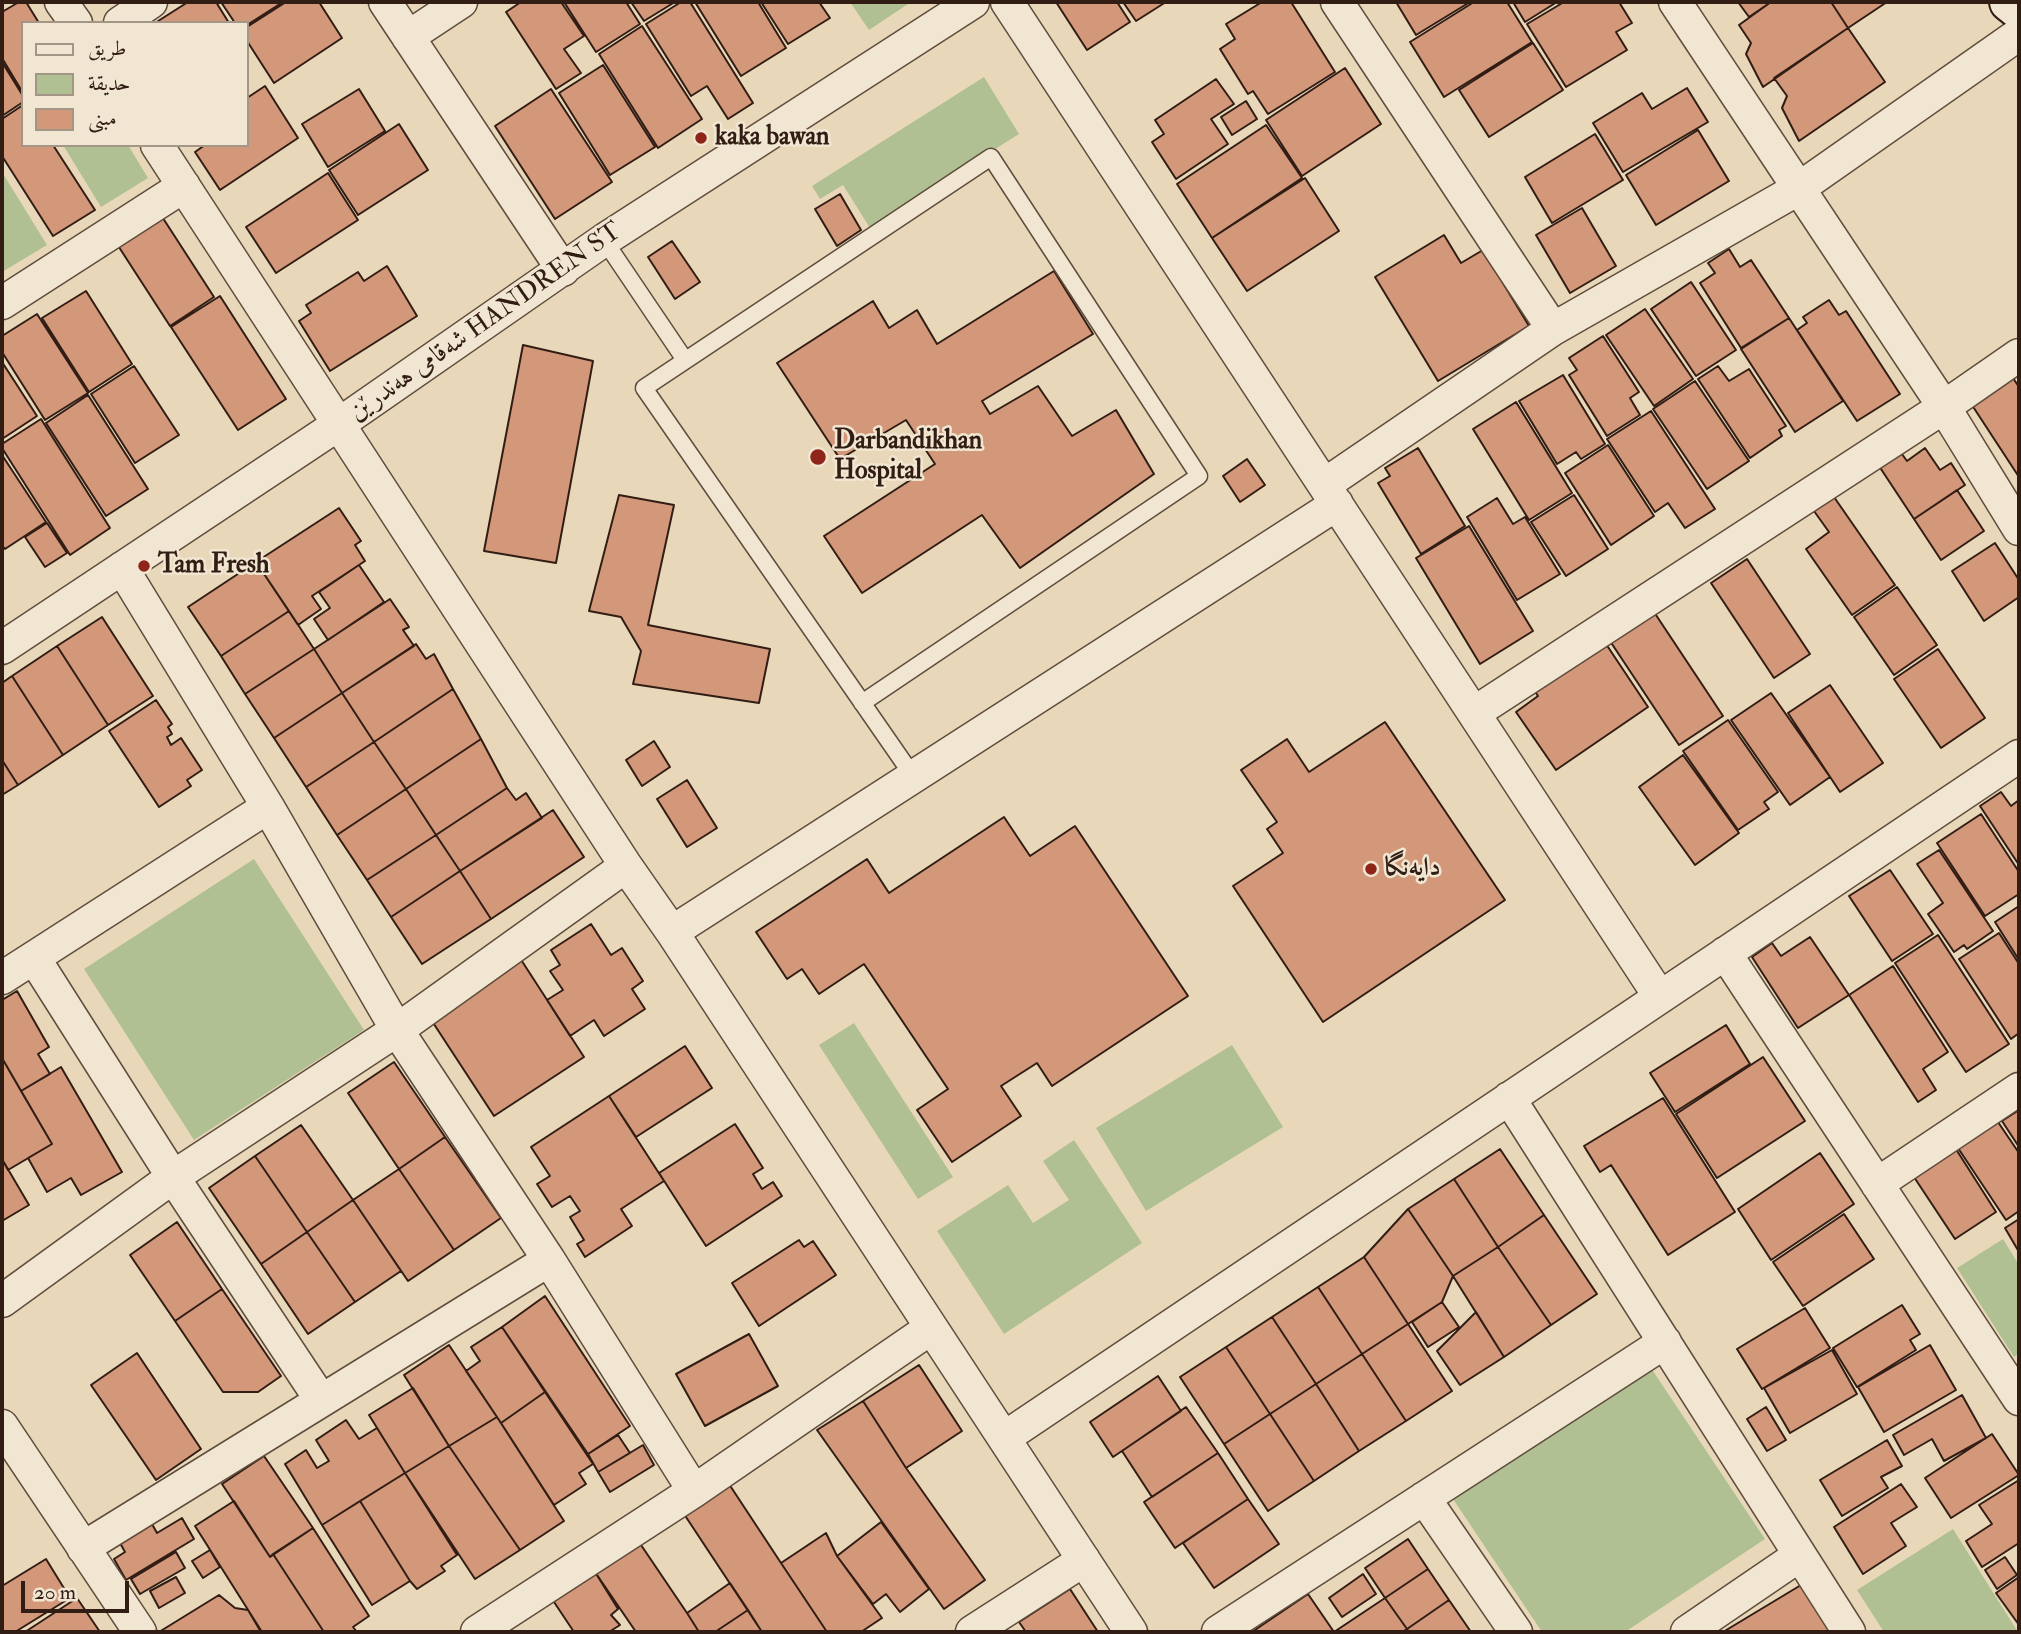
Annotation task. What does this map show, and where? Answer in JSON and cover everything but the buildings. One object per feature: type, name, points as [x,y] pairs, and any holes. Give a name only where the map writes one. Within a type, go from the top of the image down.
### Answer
[{"type":"main road","points":[[2009,2],[2019,10]]},
{"type":"street","points":[[61,2],[75,21]]},
{"type":"street","points":[[123,21],[151,2]]},
{"type":"street","points":[[385,2],[563,270]]},
{"type":"street","points":[[408,37],[461,2]]},
{"type":"street","name":"شەقامی هەندرێن HANDREN ST","points":[[2,648],[339,424],[604,240],[973,2]]},
{"type":"street","points":[[1007,2],[1660,997]]},
{"type":"street","points":[[1337,2],[1553,329]]},
{"type":"street","points":[[1675,2],[1944,407],[2019,529]]},
{"type":"street","points":[[672,932],[914,776],[1331,495],[1553,329],[1798,189],[2019,34]]},
{"type":"street","points":[[158,147],[626,866],[1131,1632]]},
{"type":"street","points":[[2,303],[184,186]]},
{"type":"street","points":[[1474,713],[1944,407],[2019,355]]},
{"type":"street","points":[[122,568],[268,807],[397,1030],[549,1260],[694,1491]]},
{"type":"street","points":[[1004,1438],[2019,755]]},
{"type":"street","points":[[2,978],[268,807]]},
{"type":"street","points":[[2,1301],[173,1177],[397,1030],[626,866]]},
{"type":"street","points":[[1725,953],[2019,1399]]},
{"type":"street","points":[[34,958],[173,1177],[321,1400]]},
{"type":"street","points":[[1877,1184],[2019,1089]]},
{"type":"street","points":[[1510,1098],[1849,1632]]},
{"type":"street","points":[[83,1548],[549,1260]]},
{"type":"street","points":[[477,1632],[694,1491],[931,1328]]},
{"type":"street","points":[[1218,1632],[1665,1342]]},
{"type":"street","points":[[2,1426],[141,1632]]},
{"type":"street","points":[[1424,1498],[1516,1632]]},
{"type":"street","points":[[1687,1632],[1800,1555]]},
{"type":"street","points":[[972,1632],[1084,1560]]},
{"type":"lane","points":[[862,703],[1199,476],[991,157],[644,388],[862,703],[914,776]]},
{"type":"lane","points":[[604,240],[685,360]]},
{"type":"green space","points":[[850,2],[911,2],[869,30]]},
{"type":"green space","points":[[984,77],[1019,134],[870,228],[843,185],[820,199],[812,186]]},
{"type":"green space","points":[[64,147],[129,147],[148,178],[101,207]]},
{"type":"green space","points":[[2,172],[47,245],[2,272]]},
{"type":"green space","points":[[254,859],[364,1030],[194,1140],[84,969]]},
{"type":"green space","points":[[854,1023],[953,1177],[918,1199],[819,1045]]},
{"type":"green space","points":[[1232,1045],[1283,1127],[1146,1211],[1096,1128]]},
{"type":"green space","points":[[1074,1140],[1142,1243],[1004,1334],[937,1231],[1008,1185],[1033,1223],[1069,1200],[1043,1161]]},
{"type":"green space","points":[[2003,1239],[2019,1265],[2019,1353],[2014,1357],[1957,1268]]},
{"type":"green space","points":[[1647,1362],[1765,1539],[1625,1632],[1542,1632],[1449,1493]]},
{"type":"green space","points":[[1953,1529],[2018,1632],[1884,1632],[1857,1590]]},
{"type":"place","name":"kaka bawan","points":[[701,138]]},
{"type":"place","name":"Darbandikhan Hospital","points":[[818,457]]},
{"type":"place","name":"Tam Fresh","points":[[144,566]]},
{"type":"place","name":"دایەنگا","points":[[1371,869]]}]
